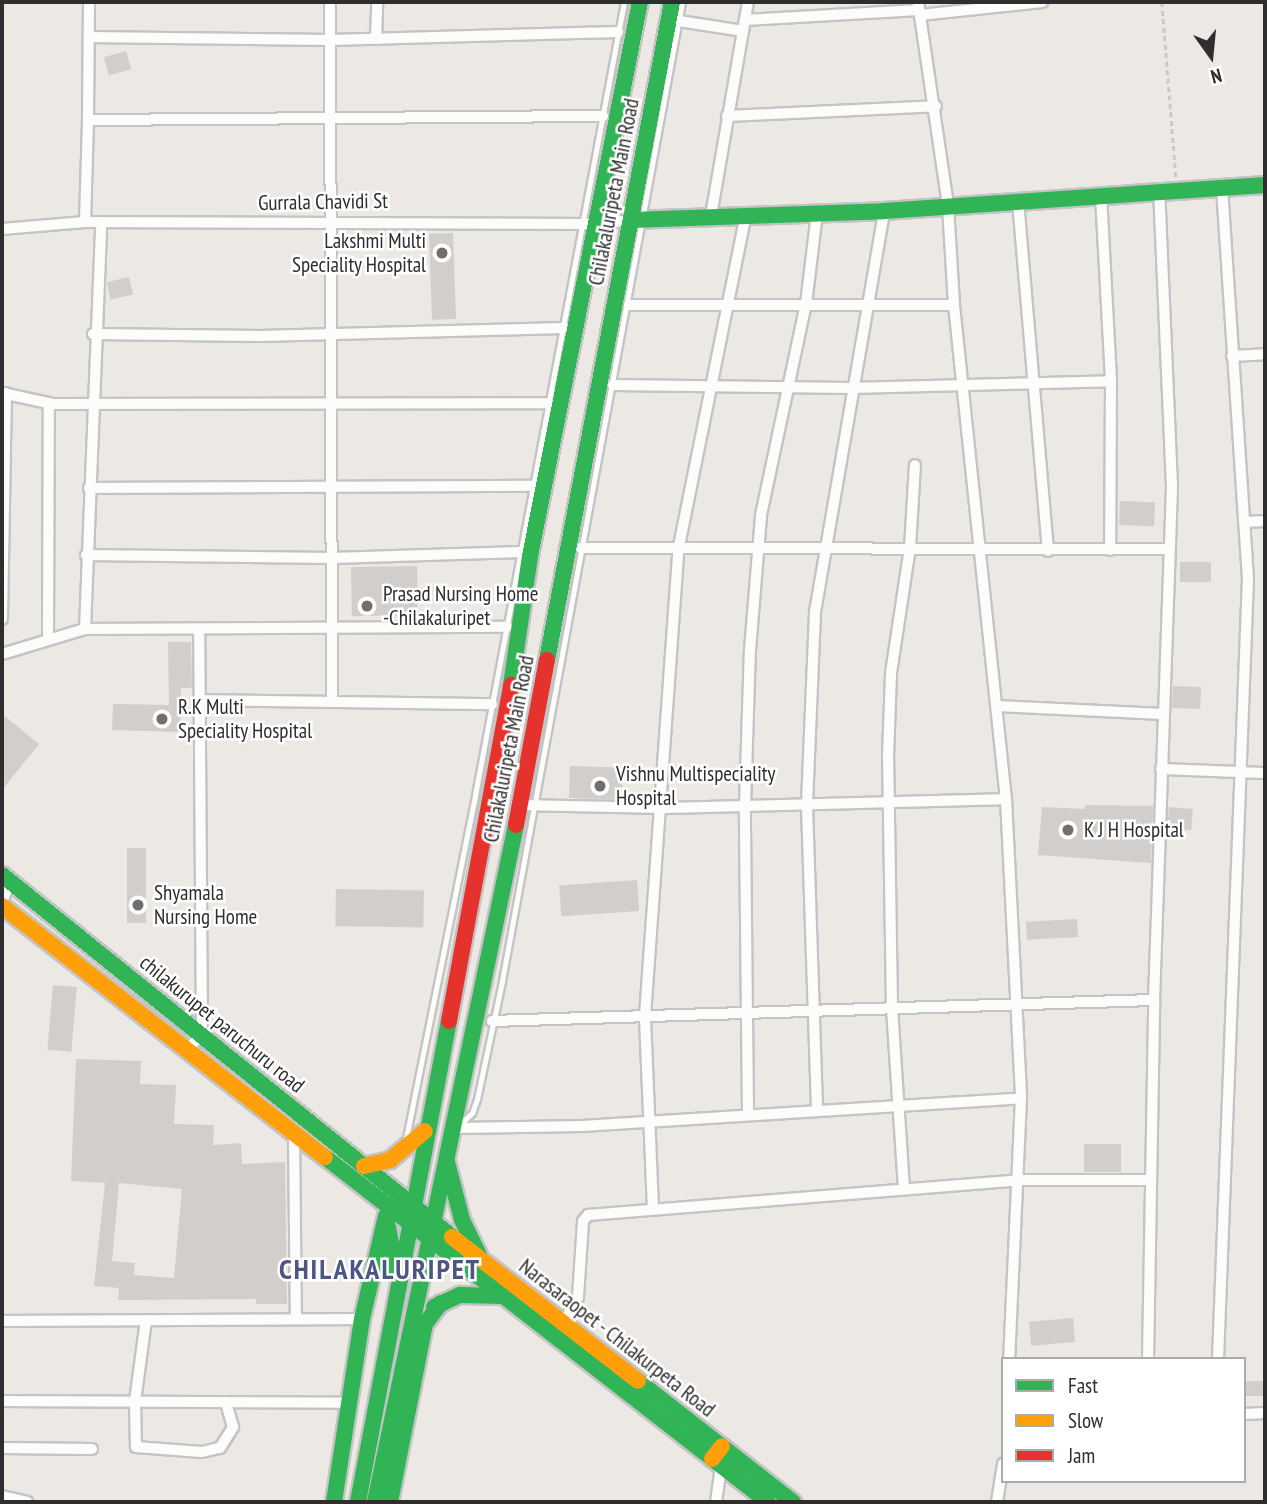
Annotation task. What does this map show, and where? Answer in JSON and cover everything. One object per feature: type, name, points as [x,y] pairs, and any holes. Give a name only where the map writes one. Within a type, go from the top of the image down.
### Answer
[{"type":"main road","name":"Chilakaluripeta Main Road","points":[[358,1502],[412,1227],[425,1131],[508,707],[530,556],[589,223],[640,2]]},
{"type":"main road","name":"Chilakaluripeta Main Road","points":[[375,1502],[431,1219],[455,1129],[526,806],[638,220],[672,2]]},
{"type":"main road","points":[[638,220],[884,211],[1265,185]]},
{"type":"main road","name":"chilakurupet paruchuru road","points":[[6,879],[202,1033],[415,1206]]},
{"type":"main road","name":"chilakurupet paruchuru road","points":[[2,904],[412,1227]]},
{"type":"main road","points":[[364,1166],[390,1160],[425,1131]]},
{"type":"main road","points":[[447,1162],[462,1220],[482,1261]]},
{"type":"main road","points":[[379,1200],[394,1243],[399,1294]]},
{"type":"main road","name":"Narasaraopet - Chilakurpeta Road","points":[[415,1206],[560,1330],[718,1456],[768,1502]]},
{"type":"main road","points":[[334,1502],[362,1319],[386,1216]]},
{"type":"main road","name":"Narasaraopet - Chilakurpeta Road","points":[[412,1227],[428,1236],[505,1297],[560,1330]]},
{"type":"main road","points":[[409,1326],[440,1303],[470,1294],[505,1297]]},
{"type":"main road","points":[[390,1502],[425,1324],[440,1303]]},
{"type":"main road","name":"Narasaraopet - Chilakurpeta Road","points":[[718,1456],[793,1502]]},
{"type":"street","points":[[85,222],[89,2]]},
{"type":"street","points":[[330,2],[330,120],[334,221],[331,334],[332,700]]},
{"type":"street","points":[[376,39],[377,2]]},
{"type":"street","points":[[711,216],[748,2]]},
{"type":"street","points":[[745,20],[1042,2]]},
{"type":"street","points":[[919,9],[936,106],[948,206],[954,304],[1006,799],[1021,1098],[1020,1181],[1009,1357]]},
{"type":"street","points":[[679,21],[743,32]]},
{"type":"street","points":[[89,37],[330,40],[618,32]]},
{"type":"street","points":[[727,117],[936,106]]},
{"type":"street","points":[[88,120],[603,116]]},
{"type":"street","points":[[1218,1357],[1243,771],[1248,579],[1231,356],[1222,187]]},
{"type":"street","points":[[1148,1357],[1154,1000],[1172,412],[1159,192]]},
{"type":"street","points":[[1101,195],[1111,381],[1110,550]]},
{"type":"street","points":[[1018,201],[1048,551]]},
{"type":"street","points":[[817,1108],[807,804],[810,682],[822,552],[851,388],[871,304],[884,211]]},
{"type":"street","points":[[748,1112],[745,806],[758,549],[761,515],[806,304],[817,213]]},
{"type":"street","points":[[653,1209],[646,1120],[645,1016],[663,808],[678,551],[746,215]]},
{"type":"street","name":"Gurrala Chavidi St","points":[[2,229],[85,222],[589,223],[638,220]]},
{"type":"street","points":[[85,629],[94,404],[93,334],[101,223]]},
{"type":"street","points":[[629,305],[954,304]]},
{"type":"street","points":[[93,334],[331,334],[564,328]]},
{"type":"street","points":[[1231,356],[1265,354]]},
{"type":"street","points":[[613,385],[851,388],[1035,386],[1111,381]]},
{"type":"street","points":[[2,619],[4,393],[49,403],[94,404],[548,403]]},
{"type":"street","points":[[48,637],[49,403]]},
{"type":"street","points":[[904,1189],[892,1007],[888,802],[891,673],[910,548],[915,465]]},
{"type":"street","points":[[89,488],[534,486]]},
{"type":"street","points":[[1244,522],[1265,521]]},
{"type":"street","points":[[581,548],[822,552],[910,548],[982,551],[1169,549]]},
{"type":"street","points":[[86,555],[332,558],[521,552]]},
{"type":"street","points":[[2,654],[48,637],[85,629],[507,627]]},
{"type":"street","points":[[188,1050],[202,1033],[199,629]]},
{"type":"street","points":[[200,700],[492,704]]},
{"type":"street","points":[[997,706],[1163,714]]},
{"type":"street","points":[[1161,769],[1265,773]]},
{"type":"street","points":[[526,806],[663,808],[1006,799]]},
{"type":"street","points":[[2,904],[6,879]]},
{"type":"street","points":[[492,1021],[1154,1000]]},
{"type":"street","points":[[455,1129],[583,1126],[748,1112],[1021,1098]]},
{"type":"street","points":[[294,1135],[296,1319]]},
{"type":"street","points":[[560,1330],[578,1297],[584,1218],[653,1209],[1020,1181],[1151,1180]]},
{"type":"street","points":[[2,1321],[362,1319]]},
{"type":"street","points":[[146,1320],[135,1401],[136,1447],[202,1452],[220,1448],[233,1427],[226,1402]]},
{"type":"street","points":[[2,1401],[350,1403]]},
{"type":"street","points":[[1246,1414],[1265,1413]]},
{"type":"street","points":[[2,1448],[92,1449]]},
{"type":"street","points":[[716,1502],[718,1456]]},
{"type":"street","points":[[997,1502],[1001,1476]]},
{"type":"street","points":[[2,1496],[27,1502]]},
{"type":"lane","points":[[404,1151],[548,403],[589,223],[603,116],[624,2]]},
{"type":"lane","points":[[455,1129],[472,1113],[477,1099],[526,806],[629,305],[638,220],[682,2]]},
{"type":"path","points":[[1162,2],[1177,190]]},
{"type":"building","points":[[126,51],[131,69],[109,76],[104,57]]},
{"type":"building","points":[[453,233],[456,319],[432,320],[429,234]]},
{"type":"building","points":[[129,277],[133,295],[111,300],[107,282]]},
{"type":"building","points":[[1120,501],[1155,502],[1154,526],[1119,525]]},
{"type":"building","points":[[1180,562],[1211,562],[1211,582],[1180,582]]},
{"type":"building","points":[[417,566],[418,615],[352,616],[351,567]]},
{"type":"building","points":[[168,642],[191,642],[192,688],[181,688],[180,732],[112,730],[113,704],[169,705]]},
{"type":"building","points":[[1173,686],[1201,687],[1200,709],[1172,708]]},
{"type":"building","points":[[2,714],[39,744],[2,790]]},
{"type":"building","points":[[570,766],[623,768],[622,800],[569,798]]},
{"type":"building","points":[[1085,805],[1153,806],[1151,863],[1038,855],[1042,807],[1085,809]]},
{"type":"building","points":[[1169,807],[1193,809],[1191,830],[1167,828]]},
{"type":"building","points":[[127,848],[146,848],[146,923],[127,923]]},
{"type":"building","points":[[637,880],[639,911],[561,916],[559,885]]},
{"type":"building","points":[[336,889],[424,891],[423,928],[335,926]]},
{"type":"building","points":[[1077,919],[1078,937],[1027,940],[1026,922]]},
{"type":"building","points":[[53,985],[77,987],[71,1052],[47,1050]]},
{"type":"building","points":[[76,1059],[141,1061],[140,1084],[176,1085],[174,1124],[214,1125],[213,1145],[241,1143],[242,1164],[285,1162],[287,1304],[256,1304],[256,1299],[118,1300],[119,1288],[94,1286],[105,1183],[71,1181]],"holes":[[[119,1183],[182,1189],[174,1278],[134,1275],[135,1263],[112,1261]]]},
{"type":"building","points":[[1084,1144],[1121,1144],[1121,1172],[1084,1172]]},
{"type":"building","points":[[1073,1318],[1075,1342],[1031,1346],[1029,1322]]},
{"type":"building","points":[[1246,1381],[1265,1381],[1265,1396],[1246,1396]]},
{"type":"traffic: fast","points":[[511,685],[530,556],[640,2]]},
{"type":"traffic: fast","points":[[547,660],[672,2]]},
{"type":"traffic: fast","points":[[631,220],[884,211],[1265,185]]},
{"type":"traffic: fast","points":[[375,1502],[516,825]]},
{"type":"traffic: fast","points":[[2,875],[452,1237]]},
{"type":"traffic: fast","points":[[358,1502],[449,1021]]},
{"type":"traffic: fast","points":[[325,1157],[768,1502]]},
{"type":"traffic: fast","points":[[447,1162],[462,1220],[479,1255]]},
{"type":"traffic: fast","points":[[334,1502],[362,1319],[386,1216]]},
{"type":"traffic: fast","points":[[386,1217],[397,1274]]},
{"type":"traffic: fast","points":[[434,1307],[460,1295],[503,1296]]},
{"type":"traffic: fast","points":[[390,1502],[425,1324],[441,1303]]},
{"type":"traffic: fast","points":[[638,1381],[793,1502]]},
{"type":"traffic: slow","points":[[2,906],[325,1157]]},
{"type":"traffic: slow","points":[[364,1166],[390,1160],[425,1131]]},
{"type":"traffic: slow","points":[[452,1237],[638,1381]]},
{"type":"traffic: slow","points":[[712,1459],[722,1446]]},
{"type":"traffic: jam","points":[[516,825],[547,660]]},
{"type":"traffic: jam","points":[[449,1021],[511,685]]},
{"type":"place","name":"Lakshmi Multi Speciality Hospital","points":[[442,253]]},
{"type":"place","name":"Prasad Nursing Home -Chilakaluripet","points":[[367,606]]},
{"type":"place","name":"R.K Multi Speciality Hospital","points":[[162,719]]},
{"type":"place","name":"Vishnu Multispeciality Hospital","points":[[600,786]]},
{"type":"place","name":"K J H Hospital","points":[[1068,830]]},
{"type":"place","name":"Shyamala Nursing Home","points":[[138,905]]},
{"type":"district","name":"CHILAKALURIPET","points":[[380,1269]]}]
